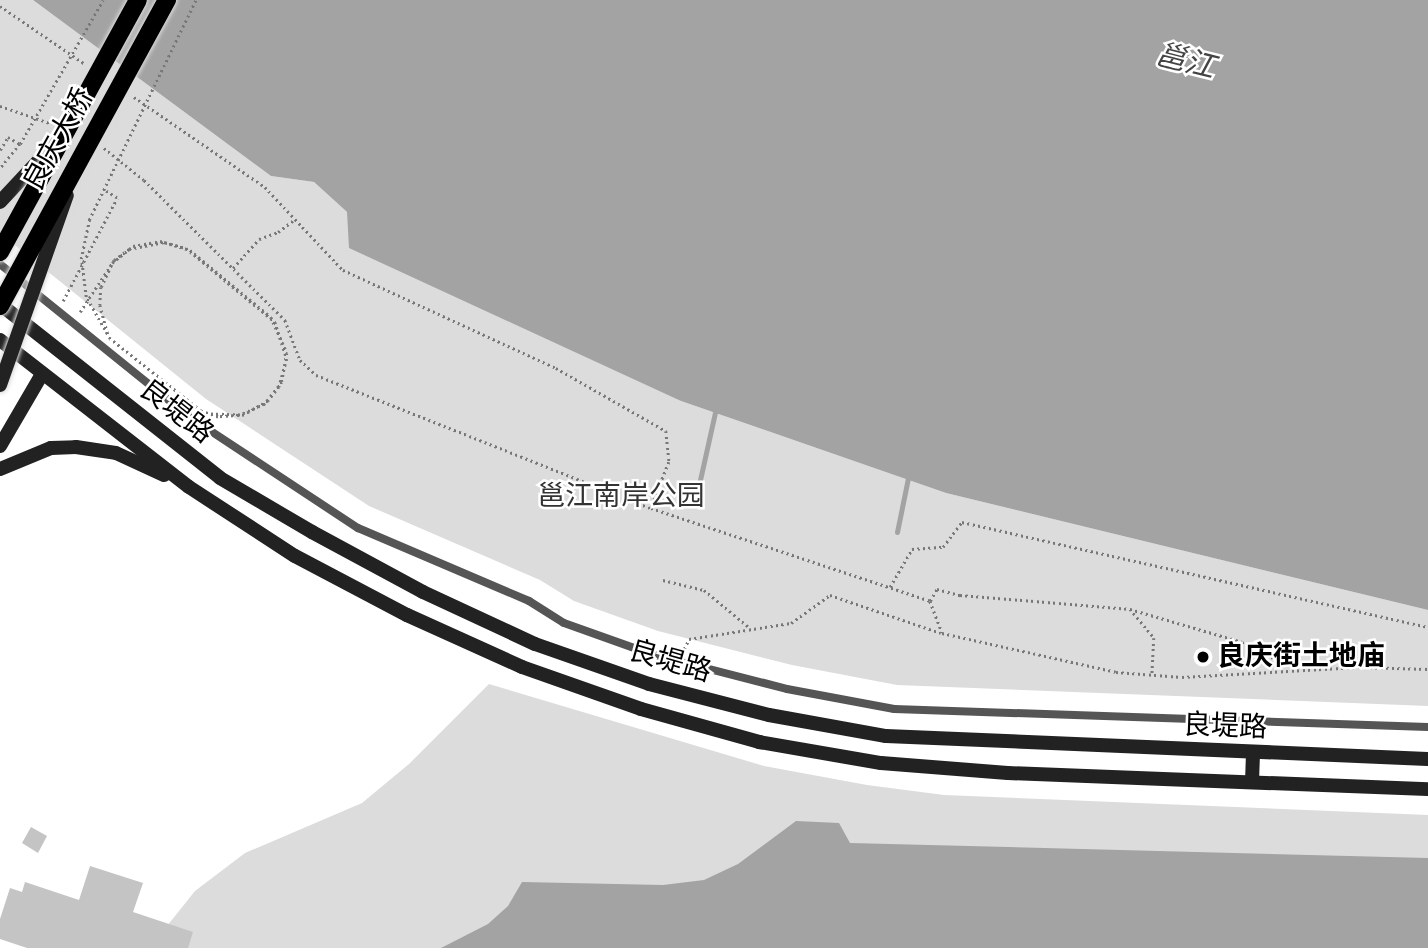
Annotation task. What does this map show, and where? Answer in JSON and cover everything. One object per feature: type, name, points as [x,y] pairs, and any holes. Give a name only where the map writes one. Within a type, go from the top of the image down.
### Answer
[{"type":"main road","name":"良庆大桥","points":[[0,252],[62,132],[138,0]]},
{"type":"main road","name":"良庆大桥","points":[[0,305],[89,147],[167,0]]},
{"type":"main road","points":[[0,202],[62,132]]},
{"type":"main road","points":[[0,386],[89,147]]},
{"type":"main road","name":"良堤路","points":[[0,305],[220,478],[423,592],[535,644],[649,684],[769,715],[886,736],[1428,759]]},
{"type":"main road","name":"良堤路","points":[[0,340],[189,487],[295,556],[484,650],[640,709],[746,738],[881,763],[1008,773],[1428,789]]},
{"type":"main road","points":[[0,446],[42,374]]},
{"type":"main road","points":[[0,469],[51,448],[97,448],[189,487]]},
{"type":"main road","points":[[1252,782],[1253,753]]},
{"type":"lane","points":[[0,264],[191,418],[358,528],[529,601],[564,623],[678,661],[894,709],[1428,727]]},
{"type":"path","points":[[0,169],[20,144],[103,0]]},
{"type":"path","points":[[79,314],[86,303],[93,292],[100,282],[107,271],[114,260],[122,253],[129,249],[155,242],[164,242],[173,244],[182,246],[190,250],[265,310],[271,317],[278,325],[282,334],[285,344],[287,353],[287,362],[285,373],[282,382],[277,391],[271,397],[265,404],[258,409],[249,413],[240,415],[231,417],[222,417],[214,415],[205,413],[195,408],[186,401],[176,393],[167,386],[129,357],[116,345],[108,335],[100,305],[103,279],[107,271],[112,263],[118,256],[125,251],[133,246],[151,241],[169,242],[178,244],[186,248],[193,253],[261,308],[269,314],[275,322],[281,330],[284,339],[286,349],[287,359],[286,369],[284,378],[279,387],[274,395],[268,401],[260,407],[253,411],[244,415],[236,416],[227,417],[218,416],[209,414],[201,411],[193,407],[183,398],[121,349],[116,344],[110,338],[92,312],[89,304],[86,297],[82,270],[82,240],[196,0]]},
{"type":"path","points":[[0,6],[93,69]]},
{"type":"path","points":[[126,92],[265,187],[343,271],[556,368],[666,430],[669,462],[651,508]]},
{"type":"path","points":[[0,106],[62,132]]},
{"type":"path","points":[[0,150],[8,137],[20,144]]},
{"type":"path","points":[[89,147],[144,180],[285,320],[300,360],[316,376],[651,508],[930,601]]},
{"type":"path","points":[[58,310],[117,198],[104,190]]},
{"type":"path","points":[[233,268],[259,239],[278,232],[295,219]]},
{"type":"path","points":[[890,587],[912,549],[943,547],[962,522],[1428,627]]},
{"type":"path","points":[[663,580],[704,590],[751,629]]},
{"type":"path","points":[[930,601],[937,589],[960,595],[1130,609],[1242,642],[1298,670]]},
{"type":"path","points":[[678,661],[689,639],[791,623],[830,595],[942,633],[1116,672],[1152,675],[1428,669]]},
{"type":"path","points":[[930,601],[942,633]]},
{"type":"path","points":[[1130,609],[1154,638],[1152,675]]},
{"type":"green space","name":"邕江南岸公园","points":[[0,0],[33,0],[271,176],[314,182],[347,212],[681,401],[946,493],[1428,610],[1428,706],[897,685],[792,665],[658,631],[574,601],[540,580],[369,506],[206,399],[0,233]]},
{"type":"green space","points":[[489,684],[764,766],[867,785],[944,795],[1428,815],[1428,948],[155,948],[159,936],[195,891],[245,853],[362,803],[409,764]]},
{"type":"water","name":"邕江","points":[[33,0],[1428,0],[1428,610],[946,493],[681,401],[349,248],[347,212],[314,182],[271,176]]},
{"type":"water","points":[[796,821],[839,823],[850,843],[1428,858],[1428,948],[441,948],[488,924],[508,906],[522,882],[663,885],[704,880],[738,864]]},
{"type":"building","points":[[31,827],[47,836],[38,853],[22,843]]},
{"type":"building","points":[[90,866],[143,883],[133,912],[193,932],[188,948],[27,948],[0,939],[0,919],[10,888],[22,892],[25,882],[79,900]]},
{"type":"waterway","points":[[696,498],[716,408]]},
{"type":"waterway","points":[[897,532],[909,473]]},
{"type":"place","name":"良庆街土地庙","points":[[1203,657]]}]
